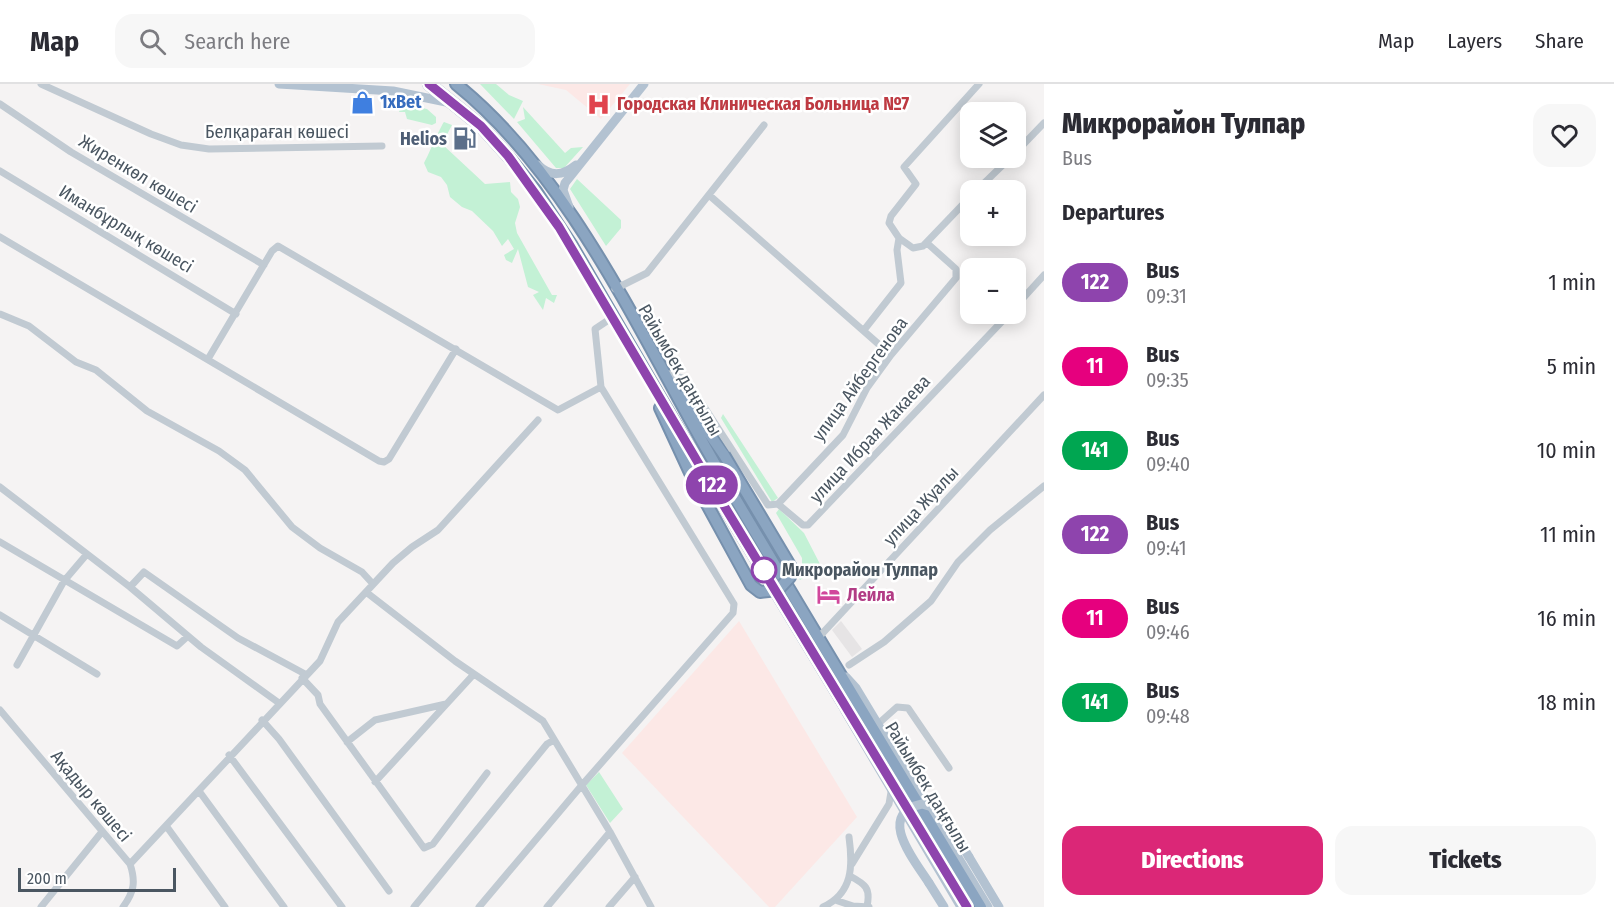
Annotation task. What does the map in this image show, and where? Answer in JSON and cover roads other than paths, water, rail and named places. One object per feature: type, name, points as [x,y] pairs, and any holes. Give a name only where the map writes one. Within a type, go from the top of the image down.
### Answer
[{"type":"highway","name":"Райымбек даңғылы","points":[[429,84],[454,103],[494,141],[536,191],[967,907]]},
{"type":"highway","name":"Райымбек даңғылы","points":[[456,84],[492,115],[533,161],[584,236],[819,638],[844,668],[981,907]]},
{"type":"highway","points":[[642,366],[692,477],[751,585],[760,591],[778,590],[790,577],[791,567],[703,422],[655,358]]},
{"type":"main road","points":[[279,84],[393,91],[454,103]]},
{"type":"main road","points":[[393,91],[403,84]]},
{"type":"main road","points":[[584,236],[563,190],[580,162],[644,84]]},
{"type":"main road","points":[[533,161],[545,171],[558,174],[580,162]]},
{"type":"main road","points":[[844,668],[988,907]]},
{"type":"main road","points":[[839,694],[848,721],[961,907]]},
{"type":"main road","points":[[944,907],[900,833],[902,817],[907,810],[922,804],[939,809],[999,907]]},
{"type":"street","name":"Белқараған көшесі","points":[[41,84],[182,145],[209,149],[382,146]]},
{"type":"street","points":[[960,208],[927,243],[913,248],[899,238],[888,220],[916,184],[904,167],[979,84]]},
{"type":"street","name":"Жиренкөл көшесі","points":[[0,104],[71,152],[264,265]]},
{"type":"street","points":[[1026,142],[1044,123]]},
{"type":"street","points":[[615,290],[647,273],[764,125]]},
{"type":"street","points":[[987,180],[1000,168]]},
{"type":"street","name":"Иманбұрлық көшесі","points":[[0,171],[236,314]]},
{"type":"street","points":[[709,195],[891,355]]},
{"type":"street","points":[[0,237],[208,358],[250,386],[384,462],[389,459],[456,349]]},
{"type":"street","points":[[864,330],[901,283],[897,250],[899,238]]},
{"type":"street","name":"улица Айбергенова","points":[[778,504],[843,435],[867,388],[891,355],[956,278],[956,269],[927,243]]},
{"type":"street","points":[[208,358],[272,251],[280,246],[558,410],[601,387]]},
{"type":"street","points":[[1026,295],[1044,275]]},
{"type":"street","points":[[0,314],[29,326],[76,362],[96,370],[147,411],[219,451],[245,470],[292,527],[320,548],[362,572],[373,584]]},
{"type":"street","points":[[478,907],[734,613],[734,604],[601,387],[595,328],[613,317]]},
{"type":"street","name":"улица Ибрая Жакаева","points":[[713,416],[768,505],[778,504],[803,525],[812,523],[1000,324]]},
{"type":"street","points":[[666,373],[686,379],[713,416],[703,422]]},
{"type":"street","name":"улица Жуалы","points":[[819,638],[1044,395]]},
{"type":"street","points":[[130,864],[167,827],[229,755],[320,661],[338,622],[412,547],[438,530],[538,420]]},
{"type":"street","points":[[0,486],[130,587],[188,636],[279,703]]},
{"type":"street","points":[[844,668],[884,642],[931,601],[958,562],[990,530],[1044,486]]},
{"type":"street","points":[[0,542],[177,646],[188,636]]},
{"type":"street","points":[[17,665],[64,581],[87,554]]},
{"type":"street","points":[[130,587],[144,572],[238,638],[303,676],[375,782],[421,844],[428,848],[487,773]]},
{"type":"street","points":[[366,592],[474,674],[543,721],[610,832],[651,907]]},
{"type":"street","points":[[0,615],[97,674]]},
{"type":"street","points":[[375,782],[474,674]]},
{"type":"street","points":[[347,742],[375,720],[446,704]]},
{"type":"street","points":[[878,724],[897,707],[908,708],[950,768]]},
{"type":"street","name":"Ақадыр көшесі","points":[[0,710],[130,864],[135,876],[134,886],[132,895],[123,907]]},
{"type":"street","points":[[262,720],[279,739],[389,891]]},
{"type":"street","points":[[414,907],[542,751],[554,741]]},
{"type":"street","points":[[229,755],[342,907]]},
{"type":"street","points":[[199,791],[284,907]]},
{"type":"street","points":[[852,864],[886,810],[891,792]]},
{"type":"street","points":[[886,810],[900,807]]},
{"type":"street","points":[[167,827],[225,907]]},
{"type":"street","points":[[41,907],[101,832]]},
{"type":"street","points":[[547,907],[610,832]]},
{"type":"street","points":[[823,907],[835,900],[850,876],[852,864],[849,837]]},
{"type":"street","points":[[835,900],[853,906],[868,906],[867,886],[850,876]]},
{"type":"street","points":[[609,907],[635,877]]},
{"type":"place","name":"1xBet","points":[[362,102]]},
{"type":"place","name":"Городская Клиническая Больница №7","points":[[599,104]]},
{"type":"place","name":"Helios","points":[[465,139]]},
{"type":"place","name":"Микрорайон Тулпар","points":[[764,570]]},
{"type":"place","name":"Лейла","points":[[829,595]]}]
